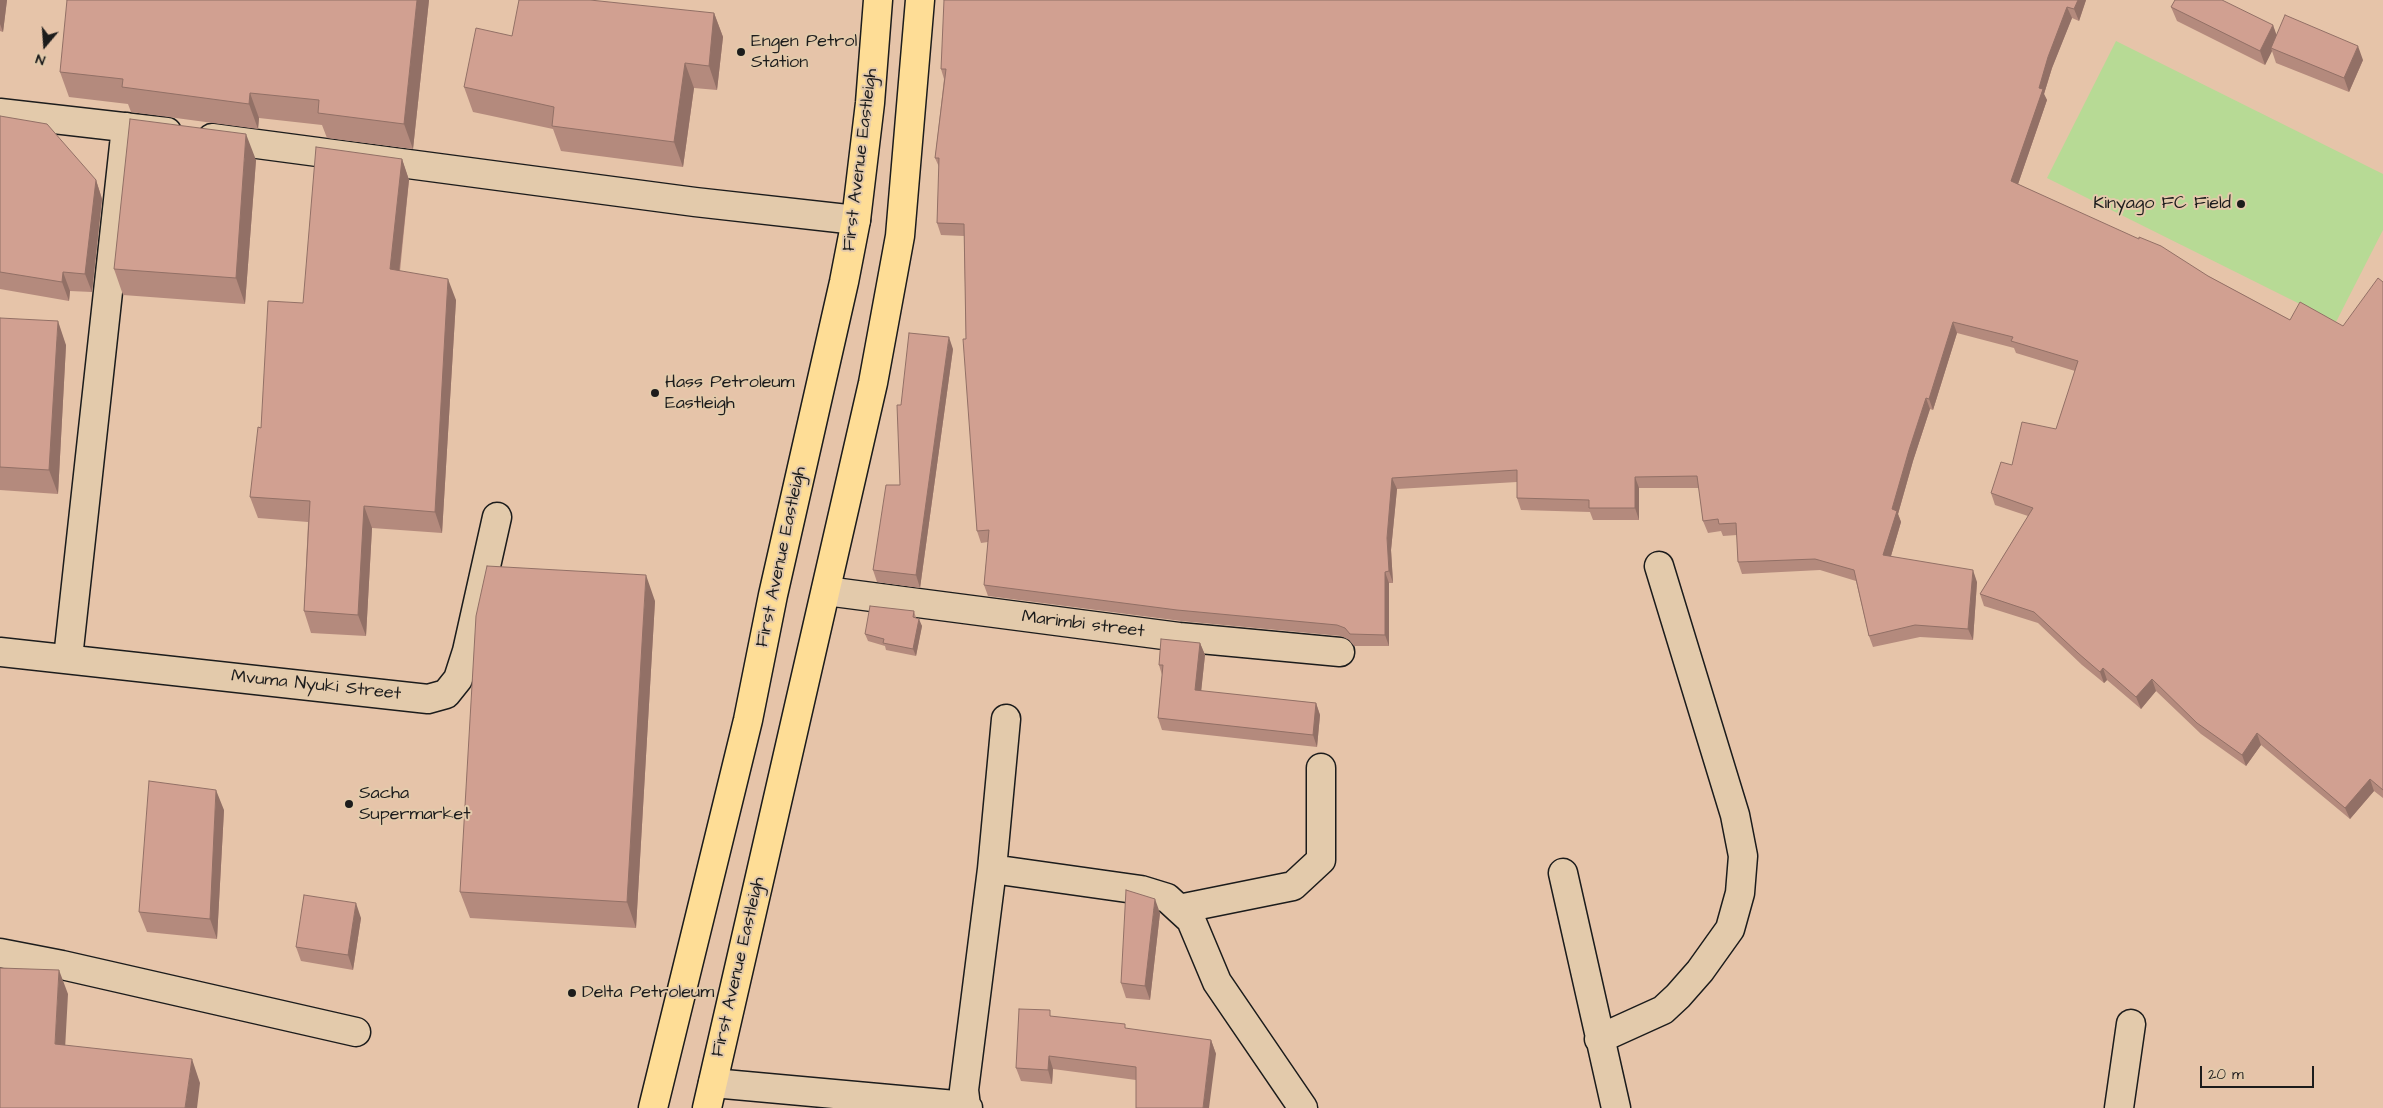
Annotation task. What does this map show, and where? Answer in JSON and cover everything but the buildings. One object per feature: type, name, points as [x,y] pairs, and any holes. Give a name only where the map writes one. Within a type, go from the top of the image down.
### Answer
[{"type":"main road","name":"First Avenue Eastleigh","points":[[653,1108],[748,720],[773,595],[844,282],[856,220],[870,103],[878,0]]},
{"type":"main road","name":"First Avenue Eastleigh","points":[[710,1095],[873,383],[900,236],[920,0]]},
{"type":"street","points":[[0,112],[695,202],[856,220]]},
{"type":"street","points":[[68,658],[126,127]]},
{"type":"street","name":"Mvuma Nyuki Street","points":[[0,652],[428,699],[446,694],[458,679],[467,651],[497,517]]},
{"type":"street","points":[[1599,1039],[1663,1010],[1678,996],[1700,971],[1730,929],[1740,893],[1743,856],[1735,815],[1659,566]]},
{"type":"street","name":"Marimbi street","points":[[826,591],[1179,637],[1340,652]]},
{"type":"street","points":[[710,1095],[967,1107],[964,1090],[992,869],[1006,719]]},
{"type":"street","points":[[1179,909],[1293,886],[1321,860],[1321,768]]},
{"type":"street","points":[[992,869],[1141,890],[1167,898],[1191,920],[1217,982],[1303,1108]]},
{"type":"street","points":[[1563,873],[1616,1108]]},
{"type":"street","points":[[0,953],[62,965],[356,1032]]},
{"type":"street","points":[[2119,1108],[2131,1024]]},
{"type":"green space","name":"Kinyago FC Field","points":[[2116,41],[2383,174],[2383,230],[2336,322],[2047,178]]},
{"type":"place","name":"Engen Petrol Station","points":[[741,52]]},
{"type":"place","name":"Kinyago FC Field","points":[[2241,204]]},
{"type":"place","name":"Hass Petroleum Eastleigh","points":[[655,393]]},
{"type":"place","name":"Sacha Supermarket","points":[[349,804]]},
{"type":"place","name":"Delta Petroleum","points":[[572,993]]}]
